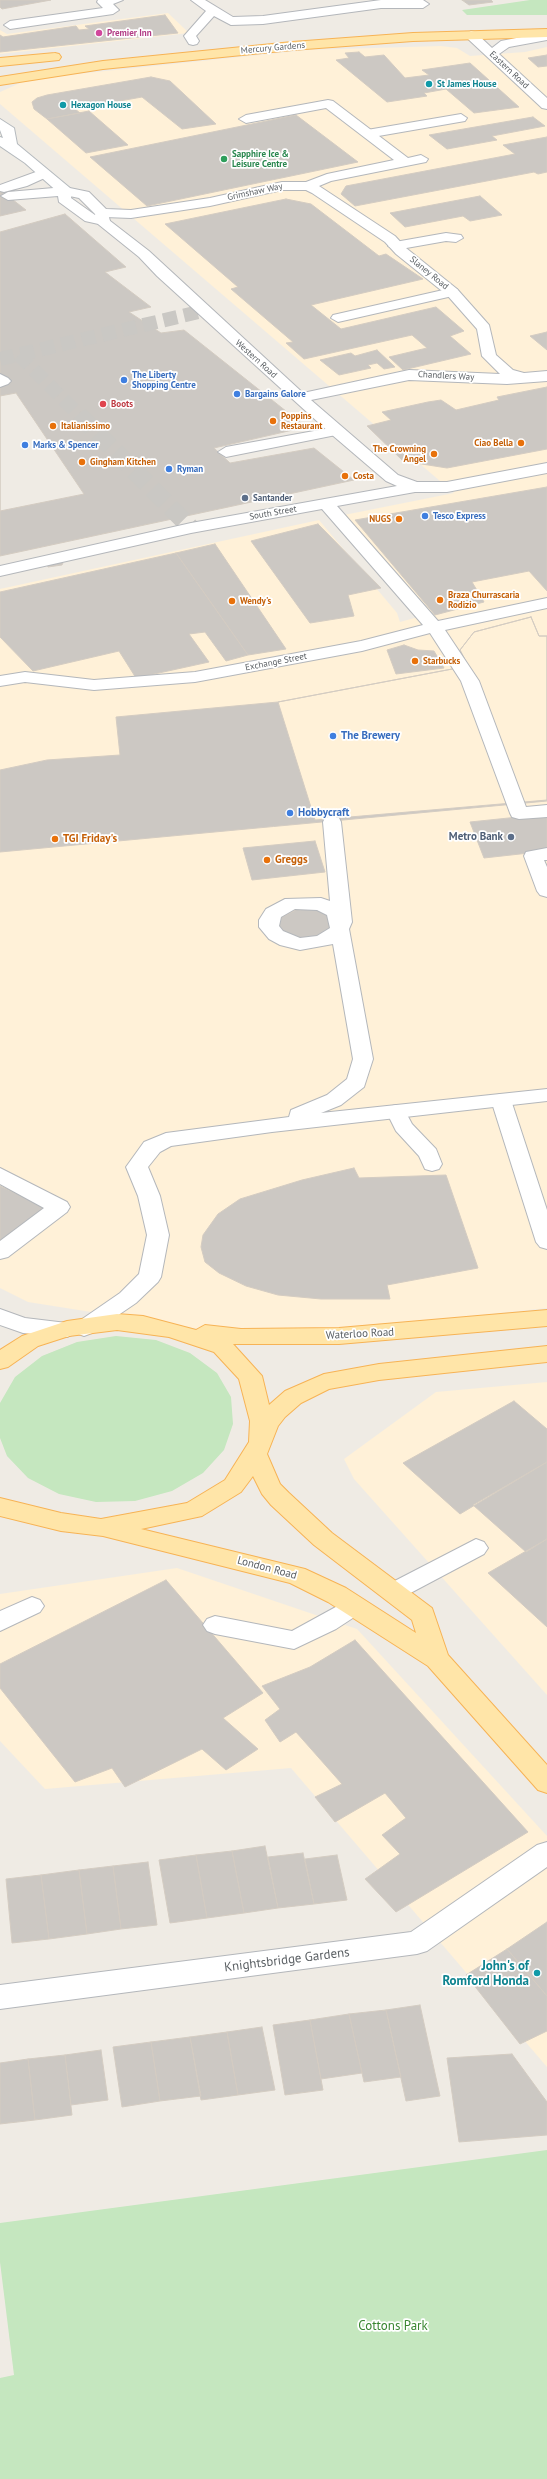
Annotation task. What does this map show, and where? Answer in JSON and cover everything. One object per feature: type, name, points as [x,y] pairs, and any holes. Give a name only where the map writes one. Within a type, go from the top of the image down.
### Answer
[{"type":"main road","points":[[391,26],[439,29],[471,35]]},
{"type":"main road","name":"Mercury Gardens","points":[[288,34],[304,32]]},
{"type":"main road","name":"Mercury Gardens","points":[[0,81],[39,74],[207,54],[292,46],[471,35],[547,34]]},
{"type":"main road","points":[[178,43],[208,40]]},
{"type":"main road","points":[[0,62],[67,55]]},
{"type":"main road","name":"Waterloo Road","points":[[172,1330],[241,1337],[339,1336],[547,1318]]},
{"type":"main road","points":[[0,1361],[30,1341],[75,1329],[117,1322],[143,1324],[172,1330],[222,1346],[250,1376],[262,1421],[258,1448]]},
{"type":"main road","points":[[101,1528],[193,1510],[233,1486],[258,1448],[267,1424],[277,1410],[299,1394],[324,1382],[379,1372],[547,1354]]},
{"type":"main road","name":"London Road","points":[[258,1448],[270,1488],[280,1499],[323,1540],[423,1615],[437,1659]]},
{"type":"main road","name":"London Road","points":[[4,1504],[61,1522],[101,1528],[214,1554],[296,1575],[354,1606],[437,1659],[547,1783]]},
{"type":"street","points":[[10,25],[113,10],[103,2],[117,0]]},
{"type":"street","points":[[197,0],[231,21],[250,21],[380,4],[424,4]]},
{"type":"street","points":[[193,41],[190,36],[213,10]]},
{"type":"street","points":[[492,54],[506,44],[547,34]]},
{"type":"street","name":"Eastern Road","points":[[471,35],[546,104]]},
{"type":"street","points":[[246,119],[328,104],[405,162]]},
{"type":"street","points":[[0,123],[9,131],[5,143],[65,191]]},
{"type":"street","name":"Grimshaw Way","points":[[103,217],[210,202],[282,186],[308,186],[327,178],[421,159]]},
{"type":"street","name":"Slaney Road","points":[[308,186],[317,190],[390,239],[398,249],[452,292],[484,328],[489,356],[504,371],[524,378]]},
{"type":"street","name":"Western Road","points":[[65,191],[84,194],[103,217],[144,254],[162,273],[336,431],[392,478],[415,487]]},
{"type":"street","name":"Chandlers Way","points":[[300,398],[409,375],[488,379],[547,376]]},
{"type":"street","points":[[0,378],[4,381],[0,382]]},
{"type":"street","name":"South Street","points":[[0,571],[191,528],[415,487],[447,487],[547,468]]},
{"type":"street","points":[[328,504],[434,626],[470,681],[519,813],[547,810]]},
{"type":"street","name":"Exchange Street","points":[[0,681],[25,677],[94,685],[195,677],[362,646],[434,626],[547,603]]},
{"type":"street","points":[[272,1125],[334,1100],[357,1082],[363,1059],[340,931],[339,924],[336,912],[321,904],[292,903],[273,912],[269,920],[269,927],[276,935],[287,941],[300,944],[320,942],[330,938],[339,930],[342,922],[332,822]]},
{"type":"street","points":[[547,854],[533,856],[547,890]]},
{"type":"street","points":[[0,1317],[23,1325],[75,1329],[128,1298],[150,1277],[158,1235],[149,1196],[137,1167],[152,1147],[166,1140],[272,1125],[547,1095]]},
{"type":"street","points":[[0,1175],[59,1206],[0,1252]]},
{"type":"street","name":"Knightsbridge Gardens","points":[[0,1997],[417,1943],[547,1853]]},
{"type":"lane","points":[[367,134],[461,118]]},
{"type":"lane","points":[[4,192],[44,173]]},
{"type":"lane","points":[[4,192],[65,191]]},
{"type":"lane","points":[[338,318],[452,292]]},
{"type":"lane","points":[[226,452],[336,431]]},
{"type":"lane","points":[[501,1100],[547,1242]]},
{"type":"lane","points":[[396,1111],[403,1127],[429,1154],[432,1164]]},
{"type":"lane","points":[[393,1592],[476,1548]]},
{"type":"lane","points":[[0,1622],[32,1606]]},
{"type":"lane","points":[[215,1625],[294,1640],[328,1623],[354,1606]]},
{"type":"shaded area","points":[[168,13],[189,33],[0,54],[0,30],[7,34]]},
{"type":"shaded area","points":[[441,46],[457,48],[470,56],[525,52],[547,47],[547,1308],[262,1339],[28,1302],[0,1288],[0,589],[319,520],[397,613],[400,622],[429,614],[344,515],[454,493],[0,104],[0,92],[29,79],[307,50]]},
{"type":"shaded area","points":[[547,1382],[547,1695],[354,1479],[344,1459],[436,1392]]},
{"type":"shaded area","points":[[177,1568],[357,1629],[547,1836],[547,2067],[291,1768],[45,1789],[0,1741],[0,1594]]},
{"type":"green space","points":[[530,0],[547,0],[547,15],[467,15],[462,10]]},
{"type":"green space","points":[[116,1336],[156,1340],[190,1353],[217,1373],[231,1397],[233,1424],[224,1450],[203,1473],[172,1491],[135,1501],[96,1502],[59,1494],[28,1478],[7,1456],[0,1438],[0,1403],[15,1377],[42,1356],[77,1342]]},
{"type":"green space","name":"Cottons Park","points":[[547,2150],[547,2479],[0,2479],[0,2378],[14,2375],[0,2262],[0,2223]]},
{"type":"building","points":[[0,0],[51,0],[2,9],[0,7]]},
{"type":"building","points":[[462,0],[491,0],[493,2],[469,5]]},
{"type":"building","points":[[165,15],[178,33],[0,52],[0,35],[3,37],[76,26],[79,30],[89,29],[85,26]]},
{"type":"building","name":"St James House","points":[[359,52],[365,57],[384,55],[405,78],[429,75],[422,70],[470,63],[519,107],[474,113],[446,89],[424,93],[427,96],[387,102],[336,60],[349,58],[345,53]]},
{"type":"building","points":[[547,55],[547,66],[538,67],[528,58]]},
{"type":"building","name":"Hexagon House","points":[[151,77],[170,81],[216,124],[182,129],[142,97],[75,109],[80,113],[47,119],[34,109],[32,102],[37,98],[47,95]]},
{"type":"building","name":"Hexagon House","points":[[89,111],[128,145],[86,153],[47,119]]},
{"type":"building","name":"Sapphire Ice & Leisure Centre","points":[[296,115],[358,162],[147,206],[90,157]]},
{"type":"building","points":[[533,117],[545,126],[492,136],[497,140],[447,149],[429,135]]},
{"type":"building","points":[[547,137],[547,172],[538,174],[534,172],[355,206],[341,194],[346,186],[515,154],[503,145]]},
{"type":"building","points":[[0,190],[8,196],[26,210],[0,216]]},
{"type":"building","points":[[480,196],[502,215],[470,221],[463,216],[405,227],[390,213]]},
{"type":"building","points":[[286,199],[311,204],[379,256],[386,254],[423,279],[311,305],[341,329],[436,307],[464,331],[450,336],[471,354],[403,370],[389,357],[427,348],[412,335],[304,359],[286,343],[293,342],[231,289],[238,287],[165,224]]},
{"type":"building","name":"The Liberty Shopping Centre","points":[[65,214],[126,267],[105,272],[151,307],[129,312],[161,333],[184,330],[306,427],[214,448],[230,463],[314,448],[354,480],[0,556],[0,232]]},
{"type":"building","points":[[547,332],[547,350],[530,336]]},
{"type":"building","points":[[377,350],[395,367],[384,369],[377,363],[368,365],[371,368],[339,375],[320,360],[351,353],[355,356]]},
{"type":"building","points":[[547,387],[547,449],[447,468],[403,461],[367,426],[391,420],[382,412],[428,402],[441,400],[456,410],[499,400],[497,397]]},
{"type":"building","name":"Marks & Spencer","points":[[16,393],[84,494],[0,511],[0,396]]},
{"type":"building","points":[[547,487],[547,591],[529,571],[472,582],[484,602],[435,615],[355,520]]},
{"type":"building","points":[[318,524],[381,588],[348,595],[354,616],[310,623],[251,541]]},
{"type":"building","name":"Wendy's","points":[[215,544],[286,649],[248,655],[176,553]]},
{"type":"building","points":[[176,553],[248,655],[226,661],[205,632],[189,634],[209,662],[136,678],[119,651],[33,671],[0,637],[0,592]]},
{"type":"building","points":[[60,561],[63,563],[62,565],[48,567],[47,564]]},
{"type":"building","name":"The Brewery","points":[[531,617],[539,636],[547,636],[547,801],[0,852],[0,770],[47,760],[120,755],[116,717],[278,702],[468,666],[460,650],[474,632]]},
{"type":"building","points":[[531,617],[539,636],[547,636],[547,800],[315,820],[278,702],[468,666],[460,650],[474,632]]},
{"type":"building","points":[[404,645],[418,650],[434,651],[444,668],[396,674],[387,650]]},
{"type":"building","name":"Metro Bank","points":[[547,814],[547,851],[484,858],[470,822]]},
{"type":"building","points":[[315,841],[325,872],[252,880],[243,848]]},
{"type":"building","points":[[305,908],[323,911],[334,920],[335,925],[313,941],[287,937],[278,927],[282,917],[296,910]]},
{"type":"building","points":[[354,1168],[359,1178],[446,1175],[478,1268],[387,1285],[390,1299],[321,1299],[278,1295],[246,1286],[219,1273],[205,1262],[201,1247],[203,1235],[218,1214],[240,1199],[302,1180]]},
{"type":"building","points":[[0,1186],[45,1207],[0,1244]]},
{"type":"building","points":[[514,1401],[547,1429],[547,1462],[460,1514],[403,1463]]},
{"type":"building","points":[[547,1462],[547,1539],[526,1552],[473,1505]]},
{"type":"building","points":[[547,1539],[547,1627],[488,1573]]},
{"type":"building","points":[[166,1580],[263,1693],[223,1718],[258,1749],[226,1770],[202,1749],[125,1787],[112,1768],[75,1782],[0,1688],[0,1664]]},
{"type":"building","points":[[355,1640],[528,1832],[396,1912],[365,1879],[400,1854],[382,1835],[406,1818],[385,1793],[335,1822],[315,1797],[342,1784],[296,1732],[280,1742],[265,1720],[280,1709],[262,1686],[310,1667]]},
{"type":"building","points":[[265,1846],[278,1908],[244,1913],[232,1851]]},
{"type":"building","points":[[232,1851],[244,1913],[207,1918],[196,1855]]},
{"type":"building","points":[[303,1853],[314,1904],[278,1908],[268,1857]]},
{"type":"building","points":[[196,1855],[207,1918],[170,1923],[159,1860]]},
{"type":"building","points":[[337,1855],[347,1900],[314,1904],[305,1859]]},
{"type":"building","points":[[148,1862],[157,1925],[121,1929],[113,1866]]},
{"type":"building","points":[[113,1866],[121,1929],[87,1934],[79,1870]]},
{"type":"building","points":[[79,1870],[87,1934],[49,1939],[41,1875]]},
{"type":"building","points":[[41,1875],[49,1939],[12,1943],[6,1879]]},
{"type":"building","name":"John's of Romford Honda","points":[[547,1922],[547,1996],[507,1949]]},
{"type":"building","points":[[507,1949],[547,1996],[547,2031],[520,2044],[466,1975]]},
{"type":"building","points":[[420,2005],[440,2096],[406,2101],[386,2010]]},
{"type":"building","points":[[386,2010],[401,2077],[364,2082],[349,2014]]},
{"type":"building","points":[[349,2014],[362,2073],[321,2079],[310,2020]]},
{"type":"building","points":[[310,2020],[323,2090],[285,2095],[273,2025]]},
{"type":"building","points":[[262,2027],[275,2090],[238,2095],[227,2032]]},
{"type":"building","points":[[227,2032],[238,2095],[201,2100],[190,2037]]},
{"type":"building","points":[[190,2037],[201,2096],[160,2101],[151,2042]]},
{"type":"building","points":[[151,2042],[160,2101],[122,2107],[113,2047]]},
{"type":"building","points":[[101,2050],[108,2100],[71,2105],[65,2055]]},
{"type":"building","points":[[512,2054],[547,2102],[547,2135],[459,2142],[447,2058]]},
{"type":"building","points":[[65,2055],[72,2115],[35,2120],[28,2059]]},
{"type":"building","points":[[28,2059],[35,2120],[0,2124],[0,2063]]},
{"type":"tunnel","points":[[0,359],[203,311]]},
{"type":"tunnel","points":[[19,355],[79,415]]},
{"type":"tunnel","points":[[79,415],[191,528]]},
{"type":"place","name":"Premier Inn","points":[[99,33]]},
{"type":"place","name":"St James House","points":[[429,84]]},
{"type":"place","name":"Hexagon House","points":[[63,105]]},
{"type":"place","name":"Sapphire Ice & Leisure Centre","points":[[224,159]]},
{"type":"place","name":"The Liberty Shopping Centre","points":[[124,380]]},
{"type":"place","name":"Bargains Galore","points":[[237,394]]},
{"type":"place","name":"Boots","points":[[103,404]]},
{"type":"place","name":"Poppins Restaurant","points":[[273,421]]},
{"type":"place","name":"Italianissimo","points":[[53,426]]},
{"type":"place","name":"Ciao Bella","points":[[521,443]]},
{"type":"place","name":"Marks & Spencer","points":[[25,445]]},
{"type":"place","name":"The Crowning Angel","points":[[434,454]]},
{"type":"place","name":"Gingham Kitchen","points":[[82,462]]},
{"type":"place","name":"Ryman","points":[[169,469]]},
{"type":"place","name":"Costa","points":[[345,476]]},
{"type":"place","name":"Santander","points":[[245,498]]},
{"type":"place","name":"Tesco Express","points":[[425,516]]},
{"type":"place","name":"NUGS","points":[[399,519]]},
{"type":"place","name":"Braza Churrascaria Rodizio","points":[[440,600]]},
{"type":"place","name":"Wendy's","points":[[232,601]]},
{"type":"place","name":"Starbucks","points":[[415,661]]},
{"type":"place","name":"The Brewery","points":[[333,736]]},
{"type":"place","name":"Hobbycraft","points":[[290,813]]},
{"type":"place","name":"Metro Bank","points":[[511,837]]},
{"type":"place","name":"TGI Friday's","points":[[55,839]]},
{"type":"place","name":"Greggs","points":[[267,860]]},
{"type":"place","name":"John's of Romford Honda","points":[[537,1973]]}]
